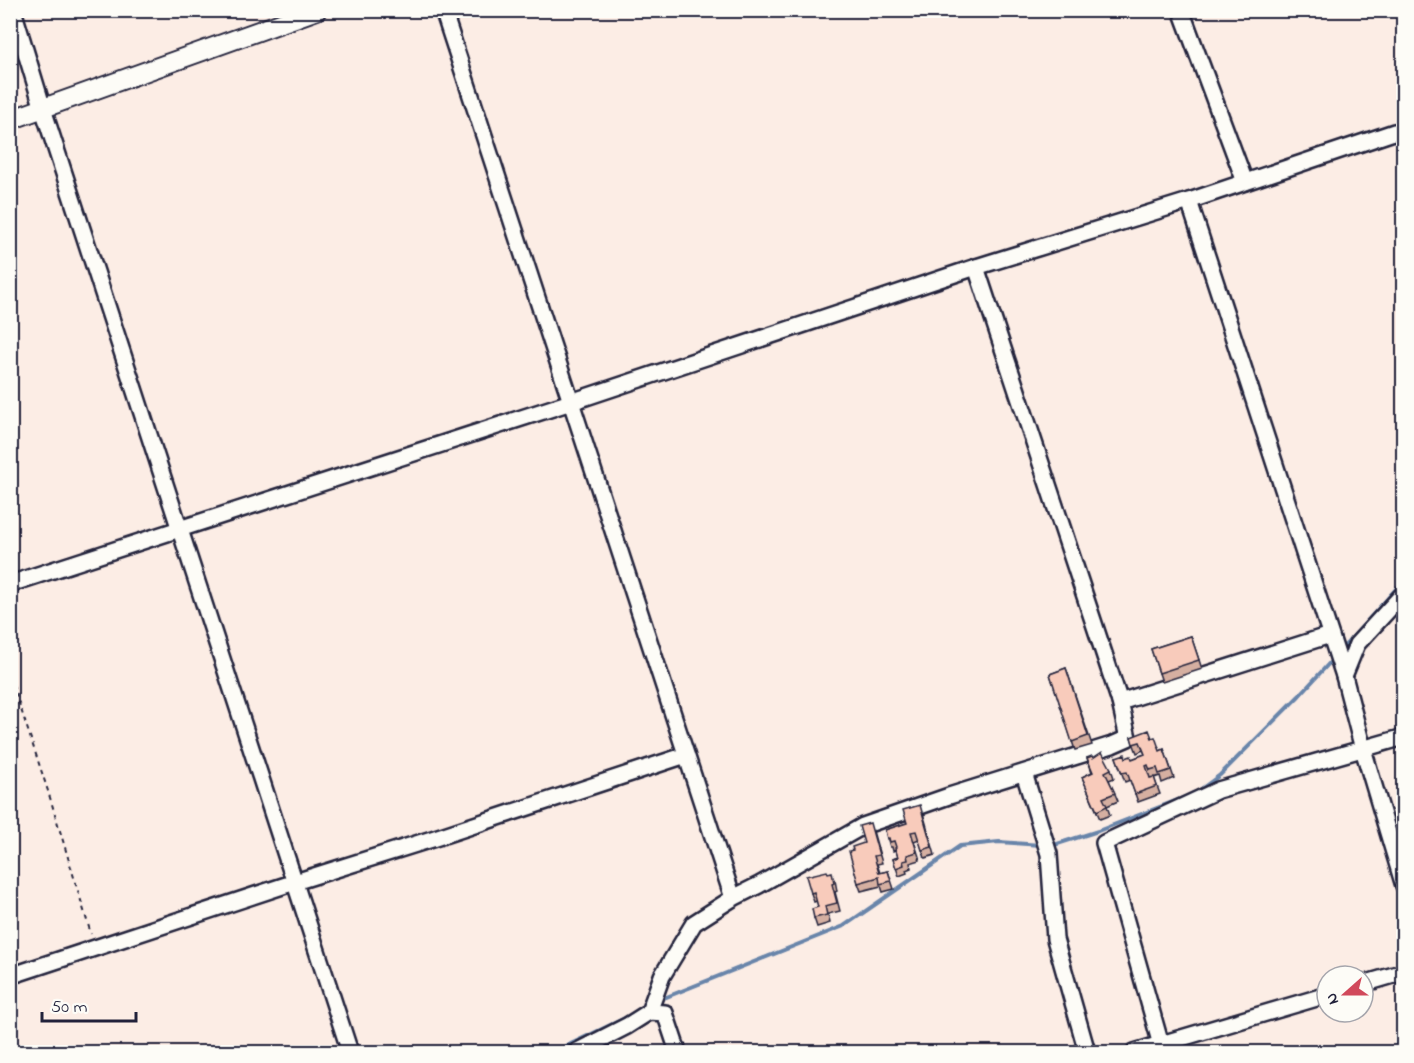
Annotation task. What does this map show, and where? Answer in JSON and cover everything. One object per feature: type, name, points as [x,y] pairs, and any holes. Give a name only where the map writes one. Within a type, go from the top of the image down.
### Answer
[{"type":"street","points":[[13,10],[43,109],[350,1053]]},
{"type":"street","points":[[10,120],[317,10]]},
{"type":"street","points":[[443,10],[733,898]]},
{"type":"street","points":[[1181,10],[1245,182]]},
{"type":"street","points":[[10,584],[571,402],[976,267],[1403,131]]},
{"type":"street","points":[[1189,201],[1344,676],[1404,886]]},
{"type":"street","points":[[649,1012],[662,976],[694,923],[733,898],[863,826],[1128,738],[1120,702],[976,267]]},
{"type":"street","points":[[1344,676],[1357,644],[1404,593]]},
{"type":"street","points":[[1120,702],[1334,647]]},
{"type":"street","points":[[1161,1045],[1104,843],[1218,790],[1404,737]]},
{"type":"street","points":[[10,976],[686,755]]},
{"type":"street","points":[[1024,773],[1047,847],[1055,939],[1087,1053]]},
{"type":"street","points":[[1375,980],[1404,972]]},
{"type":"street","points":[[1134,1053],[1315,999]]},
{"type":"street","points":[[576,1053],[649,1012],[665,1013],[678,1053]]},
{"type":"path","points":[[10,676],[96,948]]},
{"type":"building","points":[[1191,636],[1199,660],[1159,673],[1151,649]]},
{"type":"building","points":[[1066,668],[1088,736],[1072,742],[1050,674]]},
{"type":"building","points":[[1149,730],[1152,738],[1155,737],[1160,751],[1164,749],[1171,770],[1159,774],[1157,768],[1150,770],[1148,765],[1146,766],[1150,778],[1154,777],[1157,786],[1135,794],[1127,772],[1122,773],[1116,757],[1125,754],[1126,758],[1131,756],[1132,759],[1145,754],[1140,742],[1133,744],[1131,737]]},
{"type":"building","points":[[1102,752],[1111,769],[1105,772],[1115,793],[1103,798],[1107,806],[1097,811],[1082,777],[1093,772],[1087,758],[1092,756],[1093,758]]},
{"type":"building","points":[[920,805],[932,847],[922,850],[916,831],[911,832],[917,852],[907,855],[908,860],[903,861],[904,865],[896,868],[893,859],[898,857],[896,847],[894,841],[890,842],[889,838],[887,839],[885,830],[907,823],[903,810]]},
{"type":"building","points":[[870,823],[879,855],[874,856],[879,873],[888,871],[891,881],[880,884],[879,877],[858,883],[849,851],[853,850],[852,847],[864,843],[859,826]]},
{"type":"building","points":[[832,872],[834,883],[832,884],[837,903],[825,906],[827,915],[814,918],[812,909],[818,907],[806,876]]},
{"type":"building","points":[[673,1048],[674,1053],[660,1053],[660,1052]]},
{"type":"waterway","points":[[1340,651],[1404,580]]},
{"type":"waterway","points":[[1197,792],[1220,775],[1333,659]]},
{"type":"waterway","points":[[1051,846],[1098,831],[1185,797]]},
{"type":"waterway","points":[[659,1000],[844,926],[960,846],[999,842],[1041,845]]},
{"type":"waterway","points":[[554,1052],[629,1016]]}]
